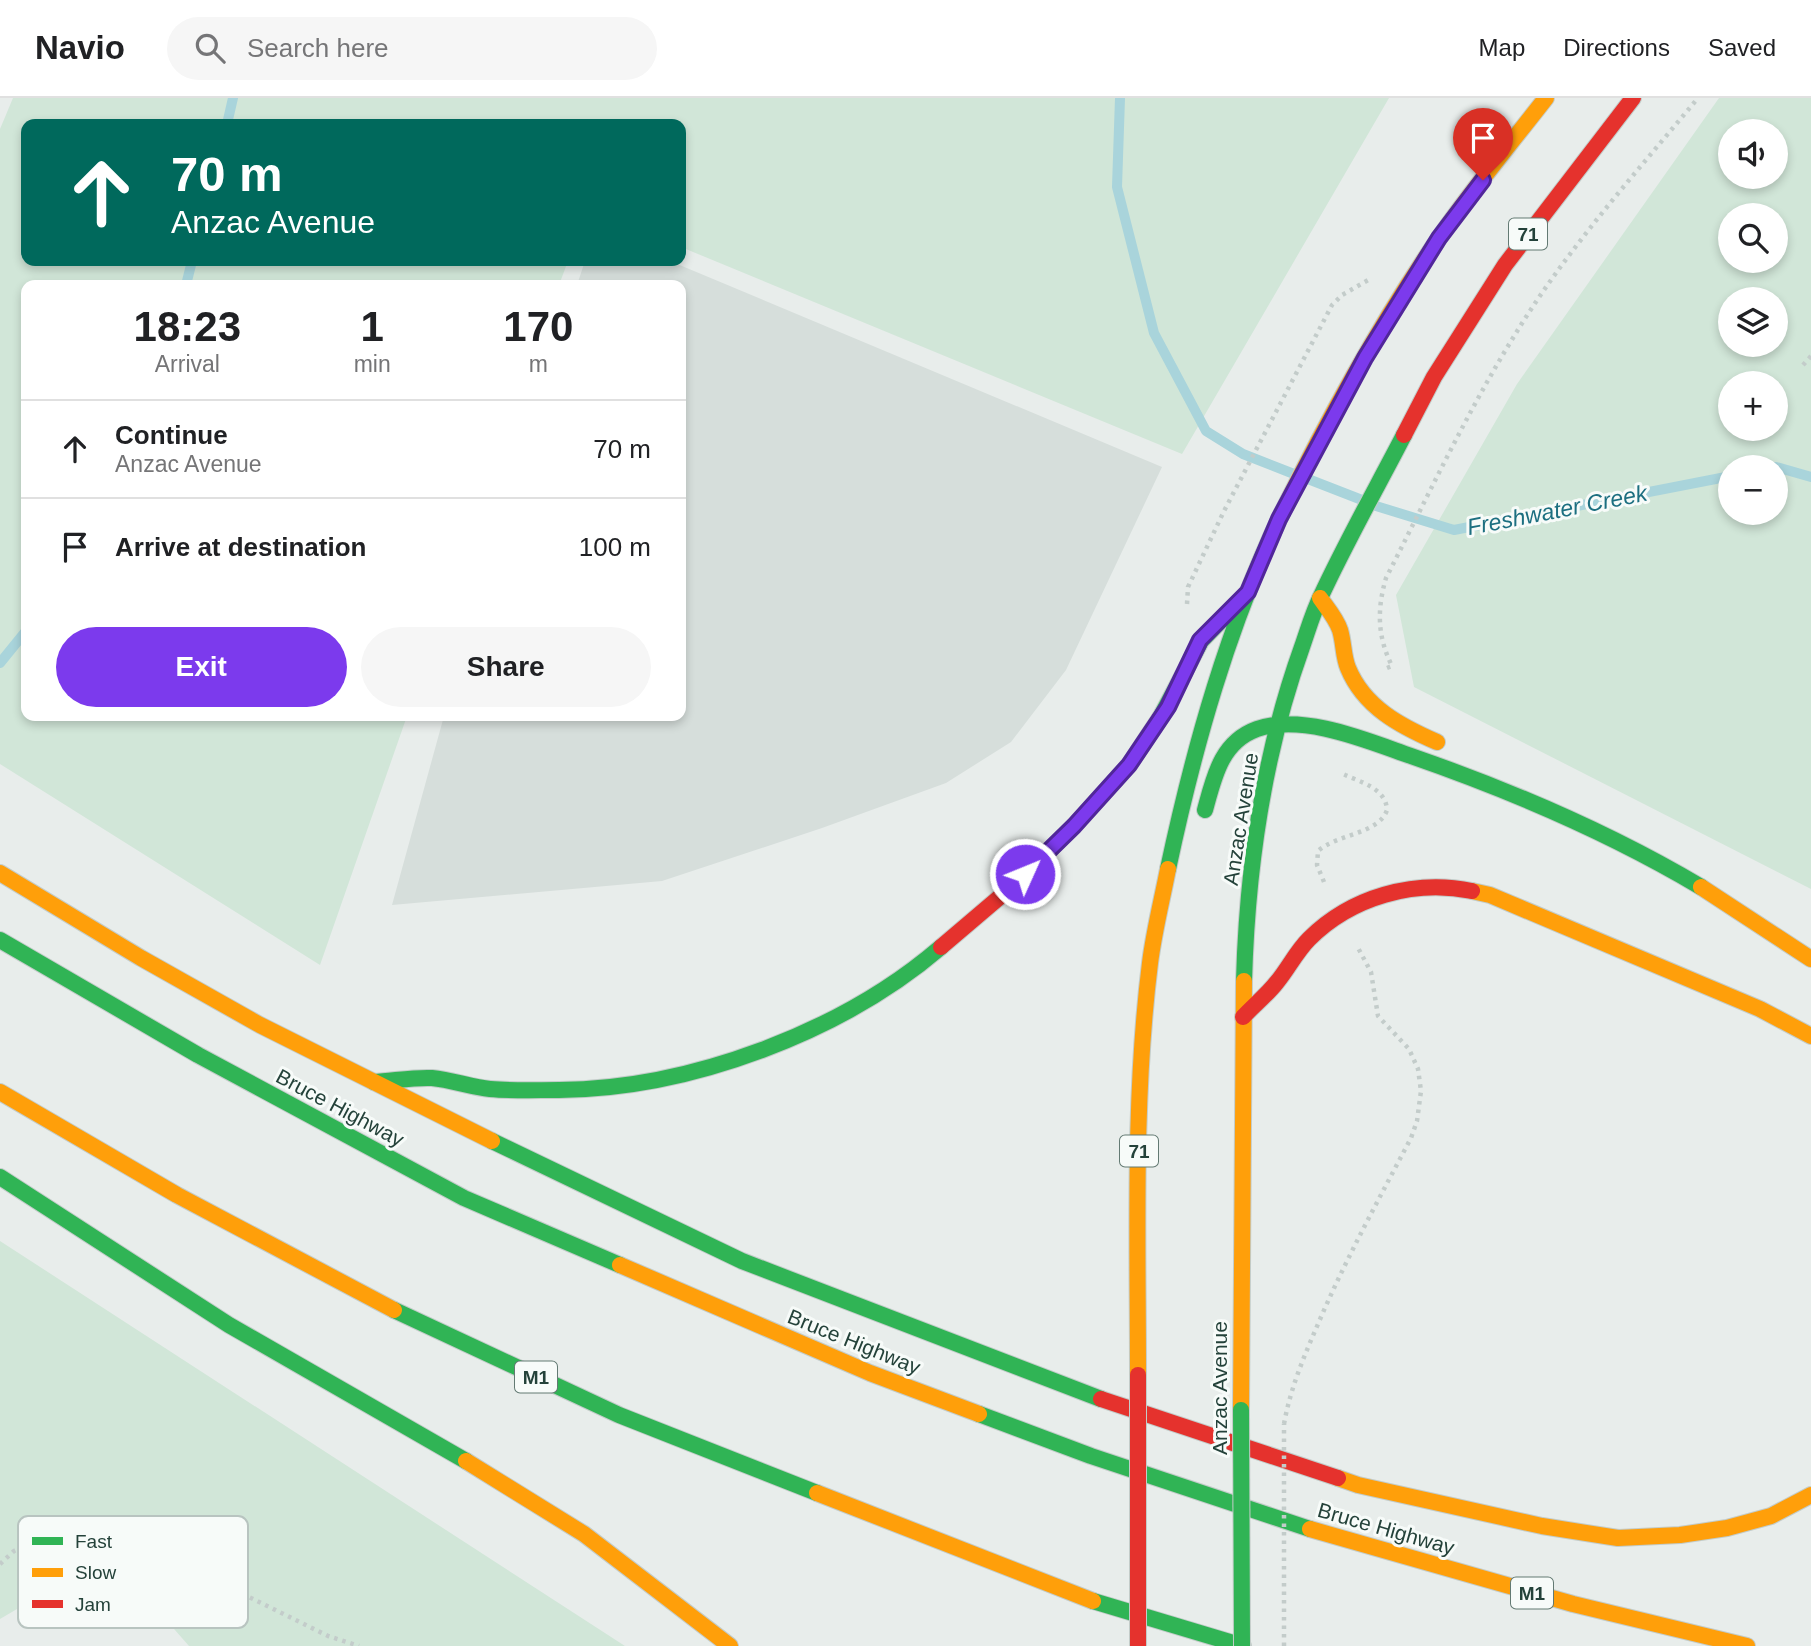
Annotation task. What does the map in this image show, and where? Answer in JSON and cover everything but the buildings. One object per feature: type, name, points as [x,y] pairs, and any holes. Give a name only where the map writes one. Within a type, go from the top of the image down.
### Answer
[{"type":"highway","name":"71","points":[[1139,1646],[1140,1091],[1151,966],[1175,831],[1206,710],[1248,592],[1279,519],[1328,422],[1439,238],[1546,98]]},
{"type":"highway","name":"Anzac Avenue","points":[[1243,1646],[1241,1410],[1245,942],[1254,855],[1278,723],[1304,638],[1320,598],[1434,377],[1505,265],[1633,98]]},
{"type":"highway","points":[[371,1082],[432,1078],[489,1089],[562,1090],[626,1086],[697,1071],[772,1047],[856,1007],[931,956],[1009,890],[1074,826],[1129,765],[1153,730],[1168,707],[1200,640],[1248,592]]},
{"type":"highway","points":[[1320,598],[1340,629],[1340,643],[1348,669],[1371,705],[1397,724],[1459,755],[1474,777]]},
{"type":"highway","points":[[1175,831],[1206,810],[1221,759],[1235,741],[1252,729],[1278,723],[1305,725],[1329,730],[1474,777],[1575,820],[1676,872],[1778,935],[1811,959]]},
{"type":"highway","points":[[0,873],[141,958],[248,1018],[371,1082],[742,1261],[1077,1391],[1358,1485],[1542,1526],[1618,1538],[1680,1535],[1727,1528],[1771,1516],[1811,1495]]},
{"type":"highway","points":[[1243,1017],[1276,983],[1309,939],[1340,914],[1356,905],[1393,892],[1429,887],[1461,887],[1490,895],[1760,1010],[1811,1036]]},
{"type":"highway","name":"Bruce Highway","points":[[0,940],[198,1055],[464,1198],[870,1373],[1091,1456],[1320,1532],[1573,1604],[1747,1646]]},
{"type":"highway","name":"M1","points":[[0,1093],[177,1195],[408,1317],[619,1415],[1099,1604],[1243,1646]]},
{"type":"highway","points":[[0,1177],[229,1325],[452,1452],[584,1534],[730,1646]]},
{"type":"path","points":[[1378,674],[1392,666],[1383,648],[1379,625],[1380,599],[1386,578],[1457,437],[1516,333],[1567,259],[1698,98]]},
{"type":"path","points":[[1803,365],[1811,356]]},
{"type":"path","points":[[1224,511],[1292,382]]},
{"type":"path","points":[[1321,877],[1317,865],[1318,851],[1333,841],[1380,822],[1387,810],[1379,792],[1336,771]]},
{"type":"path","points":[[1284,1646],[1284,1424],[1291,1391],[1340,1272],[1410,1138],[1417,1121],[1421,1091],[1418,1069],[1409,1049],[1378,1016],[1374,1000],[1374,982],[1363,958]]},
{"type":"path","points":[[0,1564],[18,1550]]},
{"type":"path","points":[[248,1597],[328,1636],[359,1646]]},
{"type":"shaded area","points":[[583,266],[682,266],[1162,467],[1066,670],[1011,742],[946,783],[662,881],[392,905],[443,721],[686,721],[686,280],[579,280]]},
{"type":"green space","points":[[13,98],[1389,98],[1182,454],[686,249],[686,119],[21,119],[21,266],[566,266],[561,280],[21,280],[21,721],[405,721],[320,965],[0,764],[0,129]]},
{"type":"green space","points":[[1719,98],[1811,98],[1811,889],[1414,687],[1396,595],[1517,384]]},
{"type":"green space","points":[[0,1241],[625,1646],[189,1646],[173,1628],[248,1628],[248,1516],[18,1516],[18,1608],[0,1619]]},
{"type":"waterway","name":"Freshwater Creek","points":[[228,119],[233,98]]},
{"type":"waterway","name":"Freshwater Creek","points":[[1120,98],[1117,187],[1154,333],[1206,431],[1243,454],[1294,474]]},
{"type":"waterway","name":"Freshwater Creek","points":[[187,280],[191,266]]},
{"type":"waterway","name":"Freshwater Creek","points":[[1788,470],[1811,477]]},
{"type":"waterway","name":"Freshwater Creek","points":[[1308,479],[1362,500]]},
{"type":"waterway","name":"Freshwater Creek","points":[[1376,506],[1454,530],[1718,479]]},
{"type":"waterway","name":"Freshwater Creek","points":[[0,663],[21,637]]},
{"type":"traffic: fast","points":[[1244,981],[1249,896],[1260,812],[1277,728],[1289,687],[1318,602],[1404,435]]},
{"type":"traffic: fast","points":[[1168,869],[1214,688],[1245,599],[1282,513]]},
{"type":"traffic: fast","points":[[1160,718],[1201,641],[1240,601]]},
{"type":"traffic: fast","points":[[1205,810],[1216,773],[1235,742],[1257,729],[1275,725],[1315,727],[1375,743],[1523,799],[1596,831],[1701,887]]},
{"type":"traffic: fast","points":[[0,940],[198,1055],[464,1198],[620,1265]]},
{"type":"traffic: fast","points":[[374,1082],[432,1078],[490,1089],[559,1090],[609,1087],[711,1067],[762,1050],[858,1005],[902,978],[941,947]]},
{"type":"traffic: fast","points":[[492,1141],[742,1261],[1101,1399]]},
{"type":"traffic: fast","points":[[0,1177],[229,1325],[466,1461]]},
{"type":"traffic: fast","points":[[394,1310],[619,1415],[817,1493]]},
{"type":"traffic: fast","points":[[1241,1410],[1242,1646]]},
{"type":"traffic: fast","points":[[979,1414],[1091,1456],[1310,1529]]},
{"type":"traffic: fast","points":[[1093,1601],[1243,1646]]},
{"type":"traffic: slow","points":[[1282,513],[1340,401],[1404,291],[1462,205],[1546,98]]},
{"type":"traffic: slow","points":[[1320,598],[1338,626],[1348,668],[1363,694],[1397,722],[1437,742]]},
{"type":"traffic: slow","points":[[1138,1375],[1141,1065],[1150,963],[1168,869]]},
{"type":"traffic: slow","points":[[0,873],[141,958],[260,1025],[492,1141]]},
{"type":"traffic: slow","points":[[1701,887],[1811,959]]},
{"type":"traffic: slow","points":[[1472,891],[1490,895],[1760,1009],[1811,1036]]},
{"type":"traffic: slow","points":[[1241,1410],[1244,981]]},
{"type":"traffic: slow","points":[[0,1092],[177,1195],[394,1310]]},
{"type":"traffic: slow","points":[[620,1265],[870,1373],[979,1414]]},
{"type":"traffic: slow","points":[[466,1461],[584,1534],[730,1646]]},
{"type":"traffic: slow","points":[[1338,1478],[1358,1485],[1542,1526],[1618,1538],[1680,1535],[1727,1528],[1771,1516],[1811,1495]]},
{"type":"traffic: slow","points":[[817,1493],[1093,1601]]},
{"type":"traffic: slow","points":[[1310,1529],[1573,1604],[1747,1646]]},
{"type":"traffic: jam","points":[[1404,435],[1434,377],[1505,265],[1633,98]]},
{"type":"traffic: jam","points":[[941,947],[1008,890],[1074,826],[1129,765],[1160,718]]},
{"type":"traffic: jam","points":[[1243,1017],[1273,987],[1309,939],[1344,912],[1364,902],[1406,890],[1450,888],[1472,891]]},
{"type":"traffic: jam","points":[[1138,1375],[1138,1646]]},
{"type":"traffic: jam","points":[[1101,1399],[1338,1478]]},
{"type":"route","points":[[1025,874],[1074,826],[1129,765],[1168,707],[1191,664],[1200,640],[1248,592],[1279,519],[1328,422],[1439,238],[1483,180]]}]
